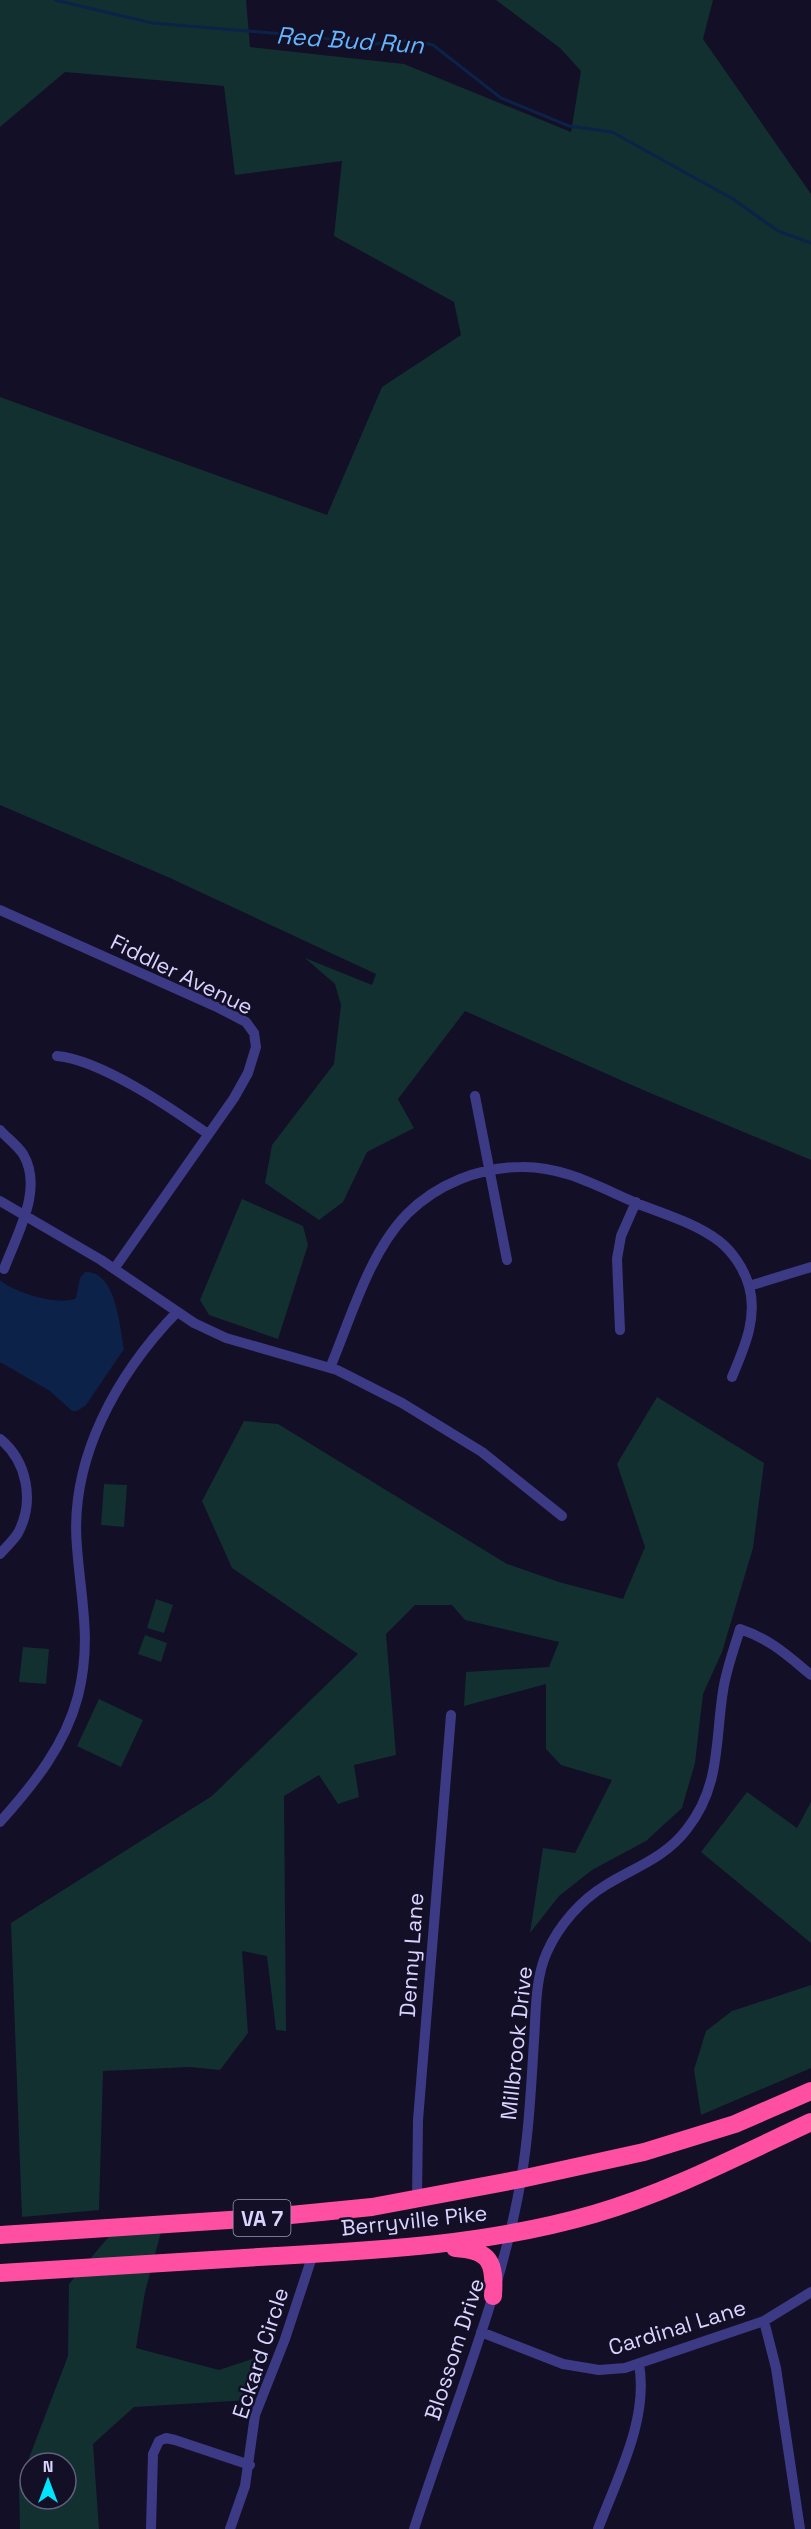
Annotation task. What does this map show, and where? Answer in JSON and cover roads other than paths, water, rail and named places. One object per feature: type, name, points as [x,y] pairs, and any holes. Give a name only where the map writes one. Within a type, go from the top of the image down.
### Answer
[{"type":"highway","name":"Berryville Pike","points":[[0,2235],[272,2217],[372,2207],[521,2180],[644,2152],[696,2138],[735,2124],[811,2091]]},
{"type":"highway","name":"Berryville Pike","points":[[0,2273],[411,2247],[509,2234],[546,2227],[634,2201],[730,2161],[811,2122]]},
{"type":"highway","points":[[411,2247],[458,2248],[481,2253],[487,2258],[493,2271],[493,2296]]},
{"type":"street","name":"Fiddler Avenue","points":[[0,910],[246,1022],[254,1033],[256,1041],[253,1060],[234,1098],[114,1269]]},
{"type":"street","points":[[57,1056],[69,1057],[93,1065],[165,1105],[208,1134]]},
{"type":"street","points":[[475,1096],[507,1260]]},
{"type":"street","points":[[0,1130],[21,1152],[30,1169],[31,1190],[25,1214],[4,1269]]},
{"type":"street","points":[[330,1368],[370,1272],[395,1228],[415,1207],[433,1194],[464,1178],[490,1171],[523,1167],[556,1170],[579,1177],[708,1234],[720,1242],[739,1264],[752,1298],[751,1325],[732,1377]]},
{"type":"street","points":[[0,1201],[114,1269],[177,1312],[226,1338],[330,1368],[402,1403],[452,1432],[512,1474],[562,1516]]},
{"type":"street","points":[[620,1330],[617,1259],[621,1236],[636,1202]]},
{"type":"street","points":[[749,1286],[811,1267]]},
{"type":"street","points":[[0,1822],[44,1768],[57,1748],[77,1698],[86,1633],[86,1613],[76,1544],[78,1496],[88,1451],[104,1416],[146,1349],[177,1312]]},
{"type":"street","points":[[0,1439],[19,1462],[25,1480],[27,1502],[17,1534],[0,1554]]},
{"type":"street","name":"Millbrook Drive","points":[[521,2180],[530,2102],[538,1990],[546,1953],[559,1930],[584,1902],[606,1885],[646,1865],[669,1850],[696,1818],[713,1777],[723,1688],[740,1629],[760,1635],[778,1646],[811,1675]]},
{"type":"street","name":"Denny Lane","points":[[417,2198],[418,2120],[451,1715]]},
{"type":"street","name":"Blossom Drive","points":[[414,2529],[493,2296],[521,2180]]},
{"type":"street","name":"Eckard Circle","points":[[230,2529],[250,2465],[255,2415],[285,2339],[313,2254]]},
{"type":"street","name":"Cardinal Lane","points":[[481,2332],[563,2364],[599,2370],[625,2368],[764,2321],[811,2292]]},
{"type":"street","points":[[764,2321],[776,2368],[800,2529]]},
{"type":"street","points":[[598,2529],[638,2420],[642,2388],[639,2364]]},
{"type":"street","points":[[151,2529],[153,2454],[159,2441],[175,2440],[250,2465]]},
{"type":"water","points":[[85,1272],[95,1274],[104,1280],[110,1290],[118,1314],[124,1349],[86,1405],[77,1411],[72,1411],[50,1391],[0,1362],[0,1280],[6,1285],[37,1297],[59,1301],[76,1298],[80,1278]]},
{"type":"waterway","name":"Red Bud Run","points":[[55,0],[152,23],[375,44],[412,40],[433,45],[501,98],[569,126],[612,132],[733,199],[778,231],[811,243]]}]
